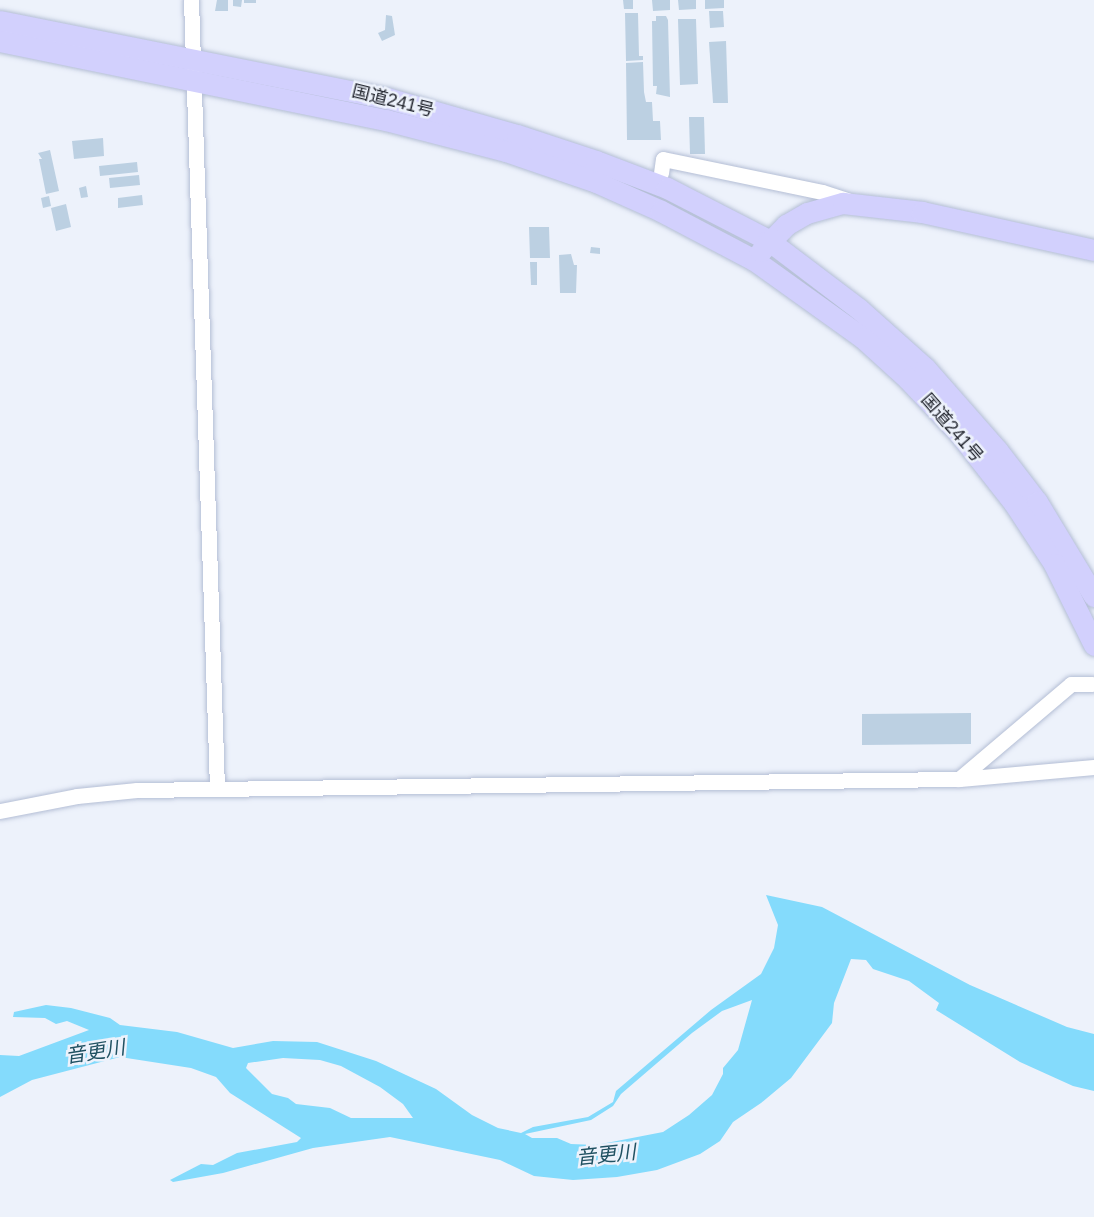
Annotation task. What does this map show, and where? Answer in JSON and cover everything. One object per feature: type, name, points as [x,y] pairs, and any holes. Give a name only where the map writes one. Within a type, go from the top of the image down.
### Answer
[{"type":"highway","name":"国道241号","points":[[0,21],[387,98],[596,161],[667,188],[768,240],[859,309],[925,368],[997,450],[1037,502],[1094,596]]},
{"type":"highway","name":"国道241号","points":[[0,41],[386,120],[506,151],[596,182],[661,211],[754,260],[863,338],[908,379],[959,433],[1014,503],[1054,564],[1094,645]]},
{"type":"highway","points":[[754,260],[768,240],[786,225],[807,213],[843,203],[859,203],[922,212],[1094,250]]},
{"type":"street","points":[[191,0],[217,789]]},
{"type":"street","points":[[661,173],[663,159],[822,192],[859,203]]},
{"type":"street","points":[[959,779],[1071,684],[1092,684]]},
{"type":"street","points":[[0,811],[78,796],[137,789],[959,779],[1094,767]]},
{"type":"water","name":"音更川","points":[[766,895],[822,907],[970,985],[1067,1027],[1094,1034],[1094,1091],[1073,1086],[1020,1062],[936,1010],[939,1003],[909,981],[873,969],[866,960],[851,959],[834,1003],[832,1023],[791,1078],[733,1122],[720,1141],[700,1154],[657,1170],[617,1177],[573,1180],[534,1176],[500,1160],[390,1137],[313,1148],[223,1173],[173,1182],[170,1180],[201,1164],[213,1165],[237,1153],[297,1142],[301,1138],[230,1093],[216,1077],[191,1068],[120,1057],[32,1080],[0,1097],[0,1055],[19,1056],[89,1030],[67,1021],[56,1024],[45,1018],[13,1017],[14,1012],[46,1005],[71,1008],[110,1018],[120,1025],[177,1032],[233,1048],[273,1041],[317,1042],[376,1061],[436,1089],[472,1115],[498,1128],[521,1133],[533,1127],[588,1117],[613,1102],[616,1091],[711,1010],[761,974],[774,948],[778,925]],"holes":[[[752,1000],[738,1050],[723,1068],[723,1074],[712,1095],[689,1115],[663,1132],[596,1145],[571,1144],[557,1138],[532,1138],[525,1134],[591,1120],[613,1106],[621,1094],[692,1033],[722,1011]],[[283,1058],[320,1060],[341,1066],[380,1087],[403,1104],[413,1118],[351,1118],[330,1108],[296,1104],[288,1098],[272,1094],[246,1068],[248,1063]]]},
{"type":"building","points":[[217,0],[228,0],[228,11],[215,11]]},
{"type":"building","points":[[233,0],[242,0],[241,7],[233,6]]},
{"type":"building","points":[[244,0],[256,0],[256,3],[244,3]]},
{"type":"building","points":[[623,0],[633,0],[633,9],[624,9]]},
{"type":"building","points":[[652,0],[670,0],[670,10],[653,11]]},
{"type":"building","points":[[678,0],[696,0],[696,9],[679,10]]},
{"type":"building","points":[[705,0],[724,0],[724,8],[705,9]]},
{"type":"building","points":[[709,11],[723,11],[724,27],[710,28]]},
{"type":"building","points":[[625,13],[638,13],[639,56],[643,56],[643,60],[626,61]]},
{"type":"building","points":[[386,15],[392,16],[395,35],[382,41],[378,33],[385,30]]},
{"type":"building","points":[[656,16],[666,16],[668,20],[670,97],[656,94],[657,86],[653,86],[652,21],[656,21]]},
{"type":"building","points":[[678,19],[696,19],[698,84],[680,85]]},
{"type":"building","points":[[726,41],[728,103],[713,103],[709,42]]},
{"type":"building","points":[[643,62],[646,102],[652,102],[653,121],[660,121],[661,140],[627,140],[626,63]]},
{"type":"building","points":[[689,117],[704,117],[705,154],[690,154]]},
{"type":"building","points":[[103,138],[104,156],[74,159],[72,141]]},
{"type":"building","points":[[50,150],[59,191],[46,194],[39,159],[42,159],[38,153]]},
{"type":"building","points":[[137,162],[138,172],[100,176],[99,166]]},
{"type":"building","points":[[139,175],[140,185],[110,188],[109,178]]},
{"type":"building","points":[[86,186],[88,197],[81,198],[79,188]]},
{"type":"building","points":[[142,195],[143,205],[118,208],[118,198]]},
{"type":"building","points":[[49,196],[51,206],[43,208],[41,198]]},
{"type":"building","points":[[66,204],[71,227],[56,231],[51,208]]},
{"type":"building","points":[[529,227],[549,227],[550,258],[530,258]]},
{"type":"building","points":[[591,247],[600,248],[600,254],[590,253]]},
{"type":"building","points":[[571,254],[574,265],[577,265],[576,293],[560,293],[559,255]]},
{"type":"building","points":[[530,262],[537,262],[537,285],[531,285]]},
{"type":"building","points":[[971,713],[971,744],[862,745],[862,714]]}]
